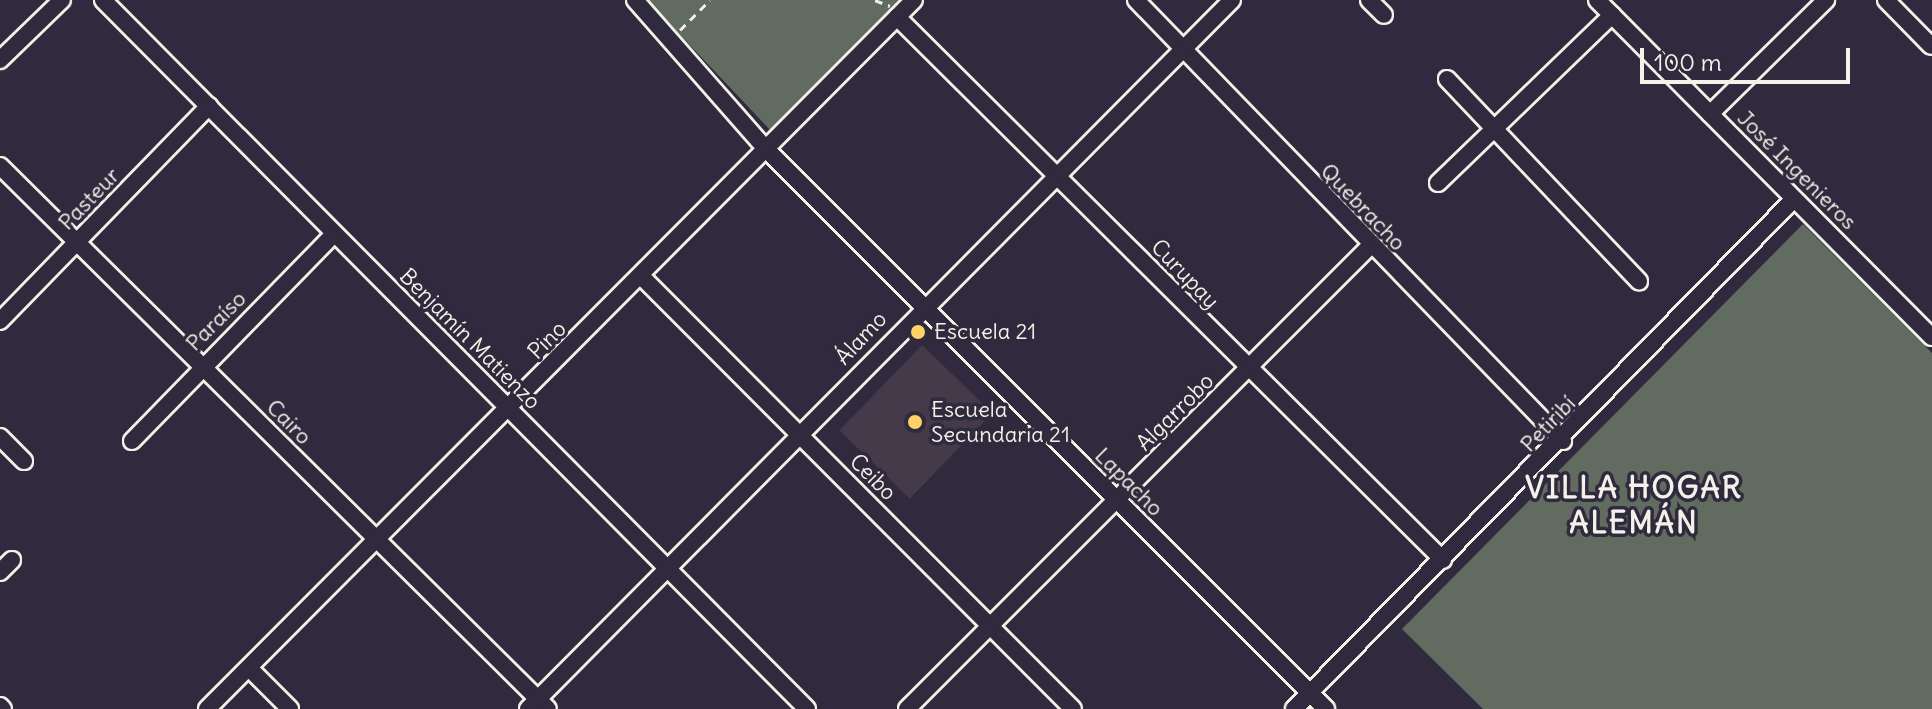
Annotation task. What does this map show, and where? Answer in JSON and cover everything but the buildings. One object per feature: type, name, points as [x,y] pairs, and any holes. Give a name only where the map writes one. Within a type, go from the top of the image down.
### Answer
[{"type":"street","points":[[0,60],[62,0]]},
{"type":"street","name":"Benjamín Matienzo","points":[[103,0],[807,709]]},
{"type":"street","name":"Lapacho","points":[[635,0],[672,38],[766,149],[1326,709]]},
{"type":"street","name":"Pino","points":[[207,709],[642,277],[914,0]]},
{"type":"street","name":"Quebracho","points":[[1136,0],[1369,247],[1563,441]]},
{"type":"street","name":"Álamo","points":[[538,706],[922,306],[1232,0]]},
{"type":"street","points":[[1369,0],[1384,15]]},
{"type":"street","name":"José Ingenieros","points":[[1597,0],[1932,337]]},
{"type":"street","points":[[1710,114],[1826,0]]},
{"type":"street","points":[[1886,0],[1931,46]]},
{"type":"street","points":[[1438,183],[1612,15]]},
{"type":"street","name":"Curupay","points":[[897,17],[1055,172],[1248,370],[1443,560]]},
{"type":"street","points":[[1447,79],[1639,281]]},
{"type":"street","name":"Pasteur","points":[[0,321],[209,106]]},
{"type":"street","name":"Cairo","points":[[0,166],[377,541],[538,706]]},
{"type":"street","name":"Petiribí","points":[[1294,709],[1563,441],[1794,199]]},
{"type":"street","name":"Paraíso","points":[[132,441],[334,234]]},
{"type":"street","name":"Algarrobo","points":[[907,709],[1369,247]]},
{"type":"street","name":"Ceibo","points":[[642,277],[1073,709]]},
{"type":"street","points":[[0,437],[24,461]]},
{"type":"street","points":[[249,668],[290,709]]},
{"type":"path","points":[[672,38],[710,0]]},
{"type":"shaded area","name":"Escuela Secundaria 21","points":[[922,345],[992,413],[910,499],[839,431]]},
{"type":"green space","points":[[647,0],[903,0],[772,132]]},
{"type":"green space","points":[[1803,224],[1932,353],[1932,709],[1483,709],[1402,629]]},
{"type":"place","name":"Escuela 21","points":[[918,332]]},
{"type":"place","name":"Escuela Secundaria 21","points":[[915,422]]},
{"type":"district","name":"VILLA HOGAR ALEMÁN","points":[[1634,504]]}]
